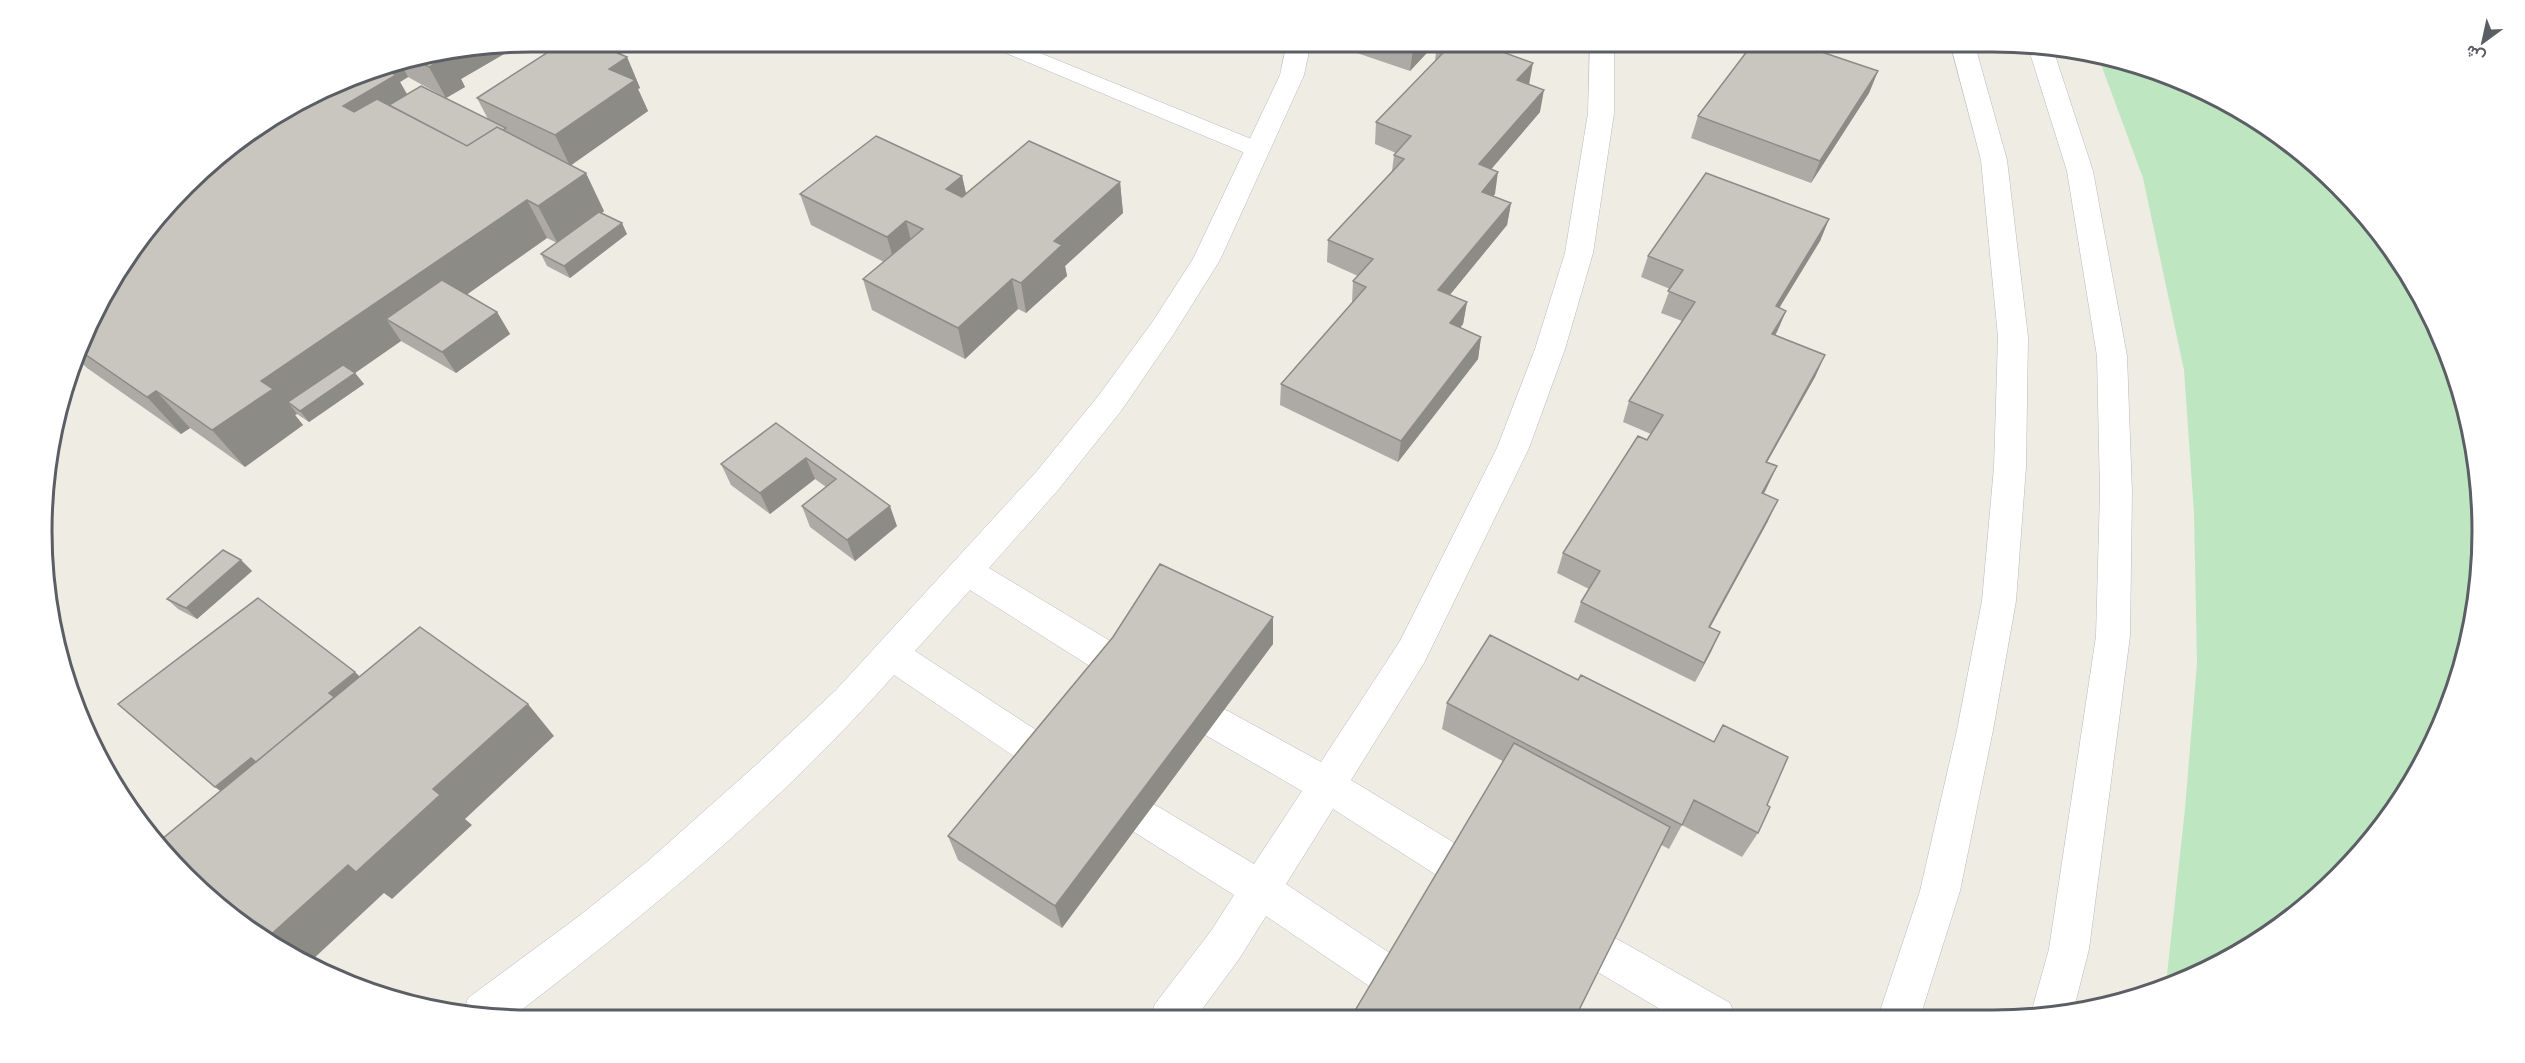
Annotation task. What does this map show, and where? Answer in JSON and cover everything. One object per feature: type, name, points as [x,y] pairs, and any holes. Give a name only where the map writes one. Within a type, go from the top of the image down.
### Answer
[{"type":"street","points":[[490,1008],[593,930],[662,873],[849,701],[1047,482],[1110,404],[1163,328],[1206,260],[1292,75],[1297,52]]},
{"type":"street","points":[[1177,1010],[1225,945],[1412,652],[1514,448],[1550,350],[1579,253],[1601,113],[1602,52]]},
{"type":"street","points":[[1901,1010],[1940,891],[1975,730],[1999,601],[2010,467],[2013,337],[1994,160],[1965,52]]},
{"type":"street","points":[[2043,56],[2080,171],[2112,356],[2116,494],[2113,636],[2095,775],[2068,949],[2054,1006]]},
{"type":"street","points":[[968,572],[1117,664]]},
{"type":"street","points":[[892,655],[1043,755]]},
{"type":"street","points":[[1215,722],[1328,786],[1452,863]]},
{"type":"street","points":[[1144,819],[1261,890],[1386,974]]},
{"type":"street","points":[[1605,954],[1701,1010]]},
{"type":"lane","points":[[1020,52],[1258,150]]},
{"type":"green space","points":[[2101,65],[2177,89],[2260,133],[2309,171],[2354,216],[2392,265],[2436,348],[2456,408],[2463,438],[2471,500],[2472,532],[2468,594],[2463,625],[2447,685],[2423,743],[2392,798],[2354,847],[2309,892],[2285,912],[2233,946],[2167,978],[2185,809],[2197,663],[2194,513],[2184,370],[2143,178]]},
{"type":"building","points":[[548,52],[615,52],[627,57],[609,69],[635,80],[555,135],[477,98]]},
{"type":"building","points":[[1440,52],[1503,52],[1533,63],[1517,80],[1544,90],[1479,164],[1498,172],[1482,192],[1511,203],[1438,290],[1467,302],[1450,323],[1481,337],[1401,441],[1281,384],[1366,287],[1353,281],[1373,259],[1328,240],[1404,159],[1394,155],[1411,136],[1376,122],[1443,53]]},
{"type":"building","points":[[1746,52],[1822,52],[1878,71],[1820,161],[1698,116]]},
{"type":"building","points":[[393,74],[396,75],[343,106],[354,112],[377,99],[467,146],[497,127],[586,173],[538,206],[527,200],[261,381],[273,389],[212,430],[156,391],[147,397],[86,355],[117,292],[151,240],[171,216],[216,171],[265,133],[320,102],[348,89]]},
{"type":"building","points":[[421,86],[506,128],[503,130],[497,127],[467,146],[389,105]]},
{"type":"building","points":[[876,136],[962,176],[946,189],[962,197],[1029,141],[1120,182],[1054,241],[1062,245],[1021,283],[1012,279],[958,328],[863,279],[923,229],[906,221],[887,237],[800,194]]},
{"type":"building","points":[[1706,173],[1829,219],[1776,306],[1786,311],[1772,334],[1825,355],[1766,462],[1777,466],[1762,493],[1778,500],[1709,627],[1720,632],[1704,663],[1581,602],[1600,571],[1563,553],[1638,436],[1647,440],[1663,415],[1629,401],[1695,302],[1668,291],[1683,270],[1648,256]]},
{"type":"building","points":[[599,212],[622,223],[564,266],[541,254]]},
{"type":"building","points":[[442,280],[497,312],[442,352],[386,319]]},
{"type":"building","points":[[343,365],[355,373],[300,411],[288,402]]},
{"type":"building","points":[[776,423],[890,506],[847,540],[802,506],[836,479],[806,458],[760,493],[721,464]]},
{"type":"building","points":[[223,550],[241,560],[186,608],[167,599]]},
{"type":"building","points":[[1160,564],[1273,617],[1055,906],[948,836],[1113,637]]},
{"type":"building","points":[[258,598],[355,672],[329,693],[334,697],[256,762],[251,758],[215,787],[118,704]]},
{"type":"building","points":[[420,627],[528,704],[433,789],[440,795],[356,872],[348,865],[272,934],[216,892],[163,838]]},
{"type":"building","points":[[1490,635],[1578,680],[1581,675],[1714,742],[1723,725],[1788,757],[1767,805],[1770,807],[1758,833],[1694,800],[1682,825],[1447,703]]},
{"type":"building","points":[[1514,743],[1670,827],[1579,1010],[1355,1010]]}]
